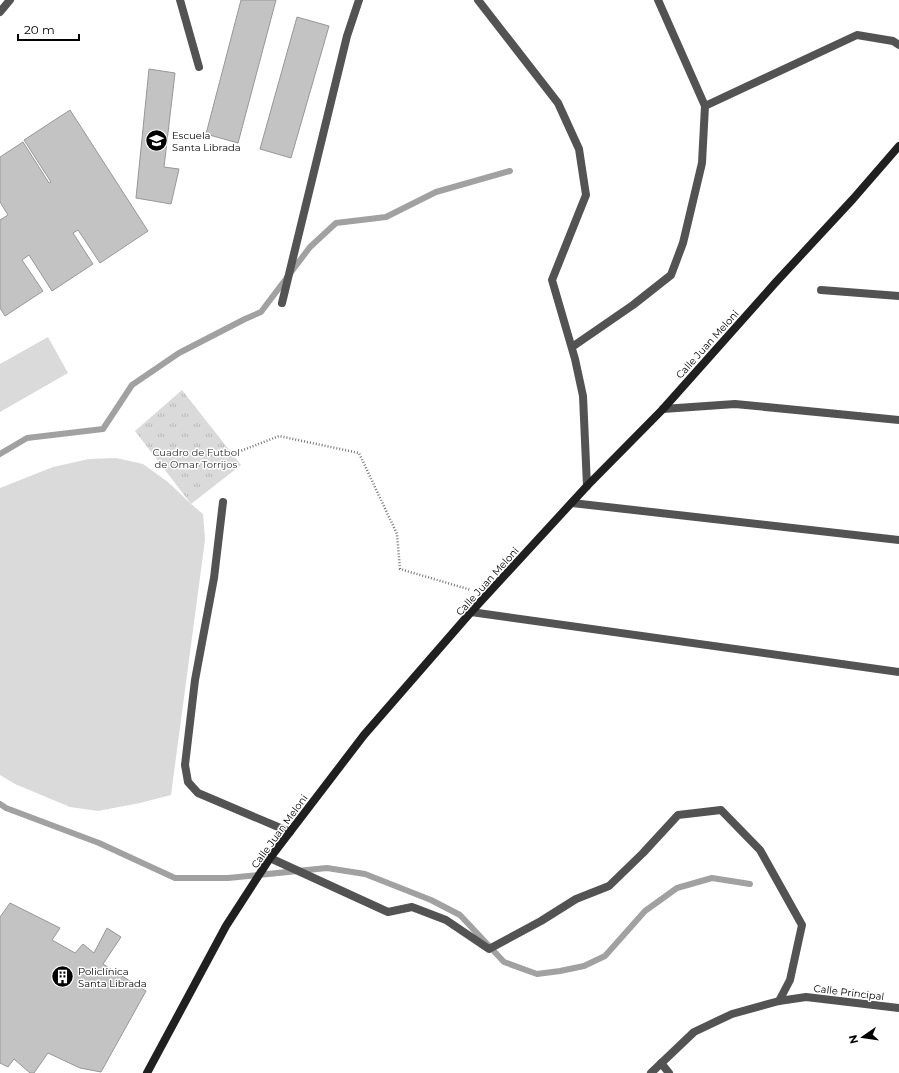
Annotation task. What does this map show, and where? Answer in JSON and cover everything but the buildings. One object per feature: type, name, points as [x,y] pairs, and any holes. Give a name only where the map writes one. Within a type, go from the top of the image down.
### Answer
[{"type":"main road","name":"Calle Juan Meloni","points":[[146,1073],[233,915],[269,860],[364,735],[471,612],[587,486],[663,409],[899,146]]},
{"type":"street","points":[[0,12],[10,0]]},
{"type":"street","points":[[180,0],[199,67]]},
{"type":"street","points":[[282,303],[347,36],[359,0]]},
{"type":"street","points":[[478,0],[558,103],[580,150],[586,195],[552,280],[572,347],[583,396],[587,486]]},
{"type":"street","points":[[572,347],[633,305],[671,275],[683,243],[702,164],[705,106],[658,0]]},
{"type":"street","points":[[705,106],[857,35],[893,41],[899,45]]},
{"type":"street","points":[[821,290],[899,296]]},
{"type":"street","points":[[663,409],[735,404],[899,420]]},
{"type":"street","points":[[224,502],[214,578],[192,703],[185,765],[188,782],[198,793],[290,832]]},
{"type":"street","points":[[572,503],[899,540]]},
{"type":"street","points":[[471,612],[899,672]]},
{"type":"street","points":[[269,860],[287,866],[388,912],[412,907],[446,920],[492,947],[541,921],[576,899],[609,886],[678,816],[721,810],[760,850],[802,924],[790,980],[779,1001]]},
{"type":"street","name":"Calle Principal","points":[[651,1073],[694,1032],[732,1014],[779,1001],[806,997],[899,1008]]},
{"type":"street","points":[[661,1063],[669,1073]]},
{"type":"path","points":[[233,454],[279,436],[359,453],[398,534],[400,569],[487,595]]},
{"type":"green space","points":[[48,337],[68,373],[0,412],[0,364]]},
{"type":"green space","name":"Cuadro de Futbol de Omar Torrijos","points":[[182,390],[241,465],[191,504],[135,431]]},
{"type":"green space","points":[[116,458],[143,464],[168,482],[203,514],[205,540],[171,795],[98,811],[70,807],[15,784],[0,775],[0,488],[53,467],[89,459]]},
{"type":"waterway","points":[[0,454],[27,438],[103,429],[132,385],[179,353],[261,312],[310,247],[336,223],[386,217],[436,192],[510,171]]},
{"type":"waterway","points":[[0,804],[6,808],[99,843],[175,878],[228,878],[327,868],[365,874],[431,900],[460,915],[504,962],[537,974],[584,966],[605,956],[645,911],[677,888],[712,878],[750,884]]},
{"type":"place","name":"Escuela Santa Librada","points":[[157,141]]},
{"type":"place","name":"Policlínica Santa Librada","points":[[62,977]]}]
